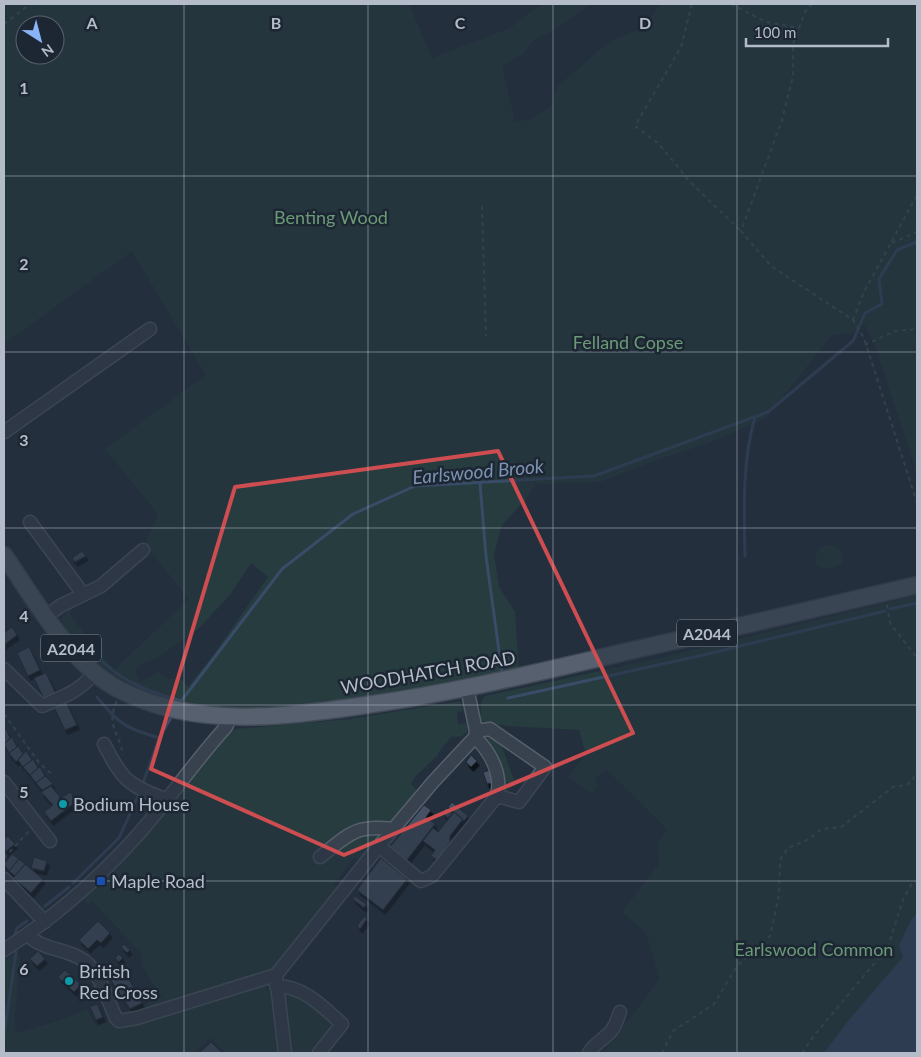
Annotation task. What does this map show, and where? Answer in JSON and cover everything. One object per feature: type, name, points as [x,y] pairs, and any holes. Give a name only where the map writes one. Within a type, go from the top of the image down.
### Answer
[{"type":"main road","name":"WOODHATCH ROAD","points":[[4,556],[70,647],[94,672],[121,691],[173,709],[231,716],[315,712],[467,688],[917,585]]},
{"type":"street","points":[[4,432],[150,329]]},
{"type":"street","points":[[30,522],[83,594]]},
{"type":"street","points":[[47,616],[83,594],[101,586],[144,550]]},
{"type":"street","points":[[4,669],[42,706],[73,692],[88,680],[94,672]]},
{"type":"street","points":[[379,846],[420,881],[432,876],[497,796],[499,786],[497,771],[485,747],[475,734],[467,688]]},
{"type":"street","points":[[4,950],[28,935],[72,901],[116,858],[226,727],[231,716]]},
{"type":"street","points":[[28,935],[40,944],[58,949],[87,963],[119,1021],[276,980],[393,829],[475,734],[490,729],[545,767],[519,802],[497,796]]},
{"type":"street","points":[[104,744],[117,770],[140,790],[165,799]]},
{"type":"street","points":[[4,782],[50,841]]},
{"type":"street","points":[[320,857],[349,834],[361,828],[393,829]]},
{"type":"street","points":[[4,879],[45,922]]},
{"type":"street","points":[[276,980],[285,1053]]},
{"type":"street","points":[[276,980],[285,986],[311,996],[342,1024],[319,1053]]},
{"type":"street","points":[[589,1053],[595,1043],[606,1036],[615,1025],[620,1012]]},
{"type":"path","points":[[4,24],[30,4]]},
{"type":"path","points":[[692,4],[681,46],[635,126],[659,144],[690,182],[741,231],[771,266],[853,320],[864,338],[917,503]]},
{"type":"path","points":[[731,4],[766,22],[799,28]]},
{"type":"path","points":[[741,231],[782,120],[793,76],[793,44],[805,12],[812,4]]},
{"type":"path","points":[[853,320],[863,294],[917,195]]},
{"type":"path","points":[[482,206],[486,336]]},
{"type":"path","points":[[892,243],[917,232]]},
{"type":"path","points":[[865,345],[895,331],[917,329]]},
{"type":"path","points":[[886,592],[890,623],[917,658]]},
{"type":"path","points":[[112,711],[112,727]]},
{"type":"path","points":[[4,716],[40,764],[54,776]]},
{"type":"path","points":[[662,1053],[673,1031],[714,1004],[737,966],[770,936],[779,895],[780,860],[788,848],[809,840],[822,828],[841,827],[894,787],[907,785],[913,779],[917,770]]},
{"type":"path","points":[[4,858],[30,829]]},
{"type":"path","points":[[802,1053],[812,1037],[888,947],[903,900],[911,885],[917,880]]},
{"type":"highlighted area","points":[[498,451],[633,733],[344,855],[151,769],[235,487]]},
{"type":"green space","points":[[4,4],[409,4],[432,58],[510,28],[541,4],[590,4],[560,26],[533,41],[523,54],[502,66],[515,122],[532,119],[551,106],[558,86],[610,41],[643,28],[660,4],[917,4],[917,473],[875,345],[864,324],[852,333],[832,335],[766,418],[709,443],[648,463],[600,482],[536,484],[527,498],[502,525],[494,554],[499,587],[515,612],[519,671],[311,708],[263,713],[237,712],[185,706],[159,699],[113,677],[79,647],[70,637],[61,619],[66,611],[72,608],[70,615],[114,670],[189,599],[145,545],[158,514],[105,449],[206,375],[132,251],[4,344]],"holes":[[[251,563],[268,577],[211,658],[188,687],[179,677],[168,679],[158,672],[140,682],[135,670],[141,664],[157,658],[198,629],[230,595]]]},
{"type":"green space","points":[[827,545],[838,548],[843,555],[842,564],[827,569],[816,565],[815,557],[820,548]]},
{"type":"green space","name":"Earlswood Common","points":[[917,595],[917,1053],[603,1053],[660,979],[646,933],[622,912],[659,864],[658,843],[667,829],[607,770],[595,778],[598,786],[592,794],[568,777],[586,754],[579,730],[508,726],[481,721],[481,702],[485,696],[669,656]]},
{"type":"green space","points":[[460,701],[464,711],[457,712],[458,724],[467,723],[468,731],[462,736],[451,737],[439,754],[415,777],[411,784],[417,790],[361,861],[354,858],[333,885],[339,890],[274,971],[140,1014],[120,1016],[162,997],[141,964],[142,954],[93,902],[88,904],[84,899],[85,896],[124,861],[228,735],[236,729],[351,719]]},
{"type":"green space","points":[[487,738],[494,738],[502,747],[514,780],[508,794],[504,794],[495,754]]},
{"type":"green space","points":[[20,954],[14,1028],[17,1033],[67,1018],[87,1009],[96,1027],[113,1019],[264,985],[274,994],[282,1053],[226,1053],[211,1038],[194,1053],[4,1053],[4,961],[12,955]]},
{"type":"green space","points":[[280,991],[306,999],[331,1021],[332,1029],[313,1053],[284,1053]]},
{"type":"water","points":[[917,913],[917,1053],[824,1053],[848,1021],[903,957],[899,946],[911,920]]},
{"type":"building","points":[[82,551],[86,556],[75,562],[72,558]]},
{"type":"building","points":[[12,627],[17,635],[4,645],[4,633]]},
{"type":"building","points":[[29,647],[40,670],[28,676],[17,653]]},
{"type":"building","points":[[46,673],[57,696],[45,701],[34,678]]},
{"type":"building","points":[[66,702],[77,725],[65,730],[54,707]]},
{"type":"building","points":[[6,729],[10,738],[4,744],[4,730]]},
{"type":"building","points":[[12,737],[17,747],[9,753],[4,744]]},
{"type":"building","points":[[18,746],[23,754],[16,762],[9,753]]},
{"type":"building","points":[[26,751],[32,760],[23,767],[18,760]]},
{"type":"building","points":[[471,755],[477,761],[471,767],[466,762]]},
{"type":"building","points":[[33,759],[38,768],[30,775],[23,767]]},
{"type":"building","points":[[40,767],[45,776],[36,783],[30,775]]},
{"type":"building","points":[[491,770],[495,782],[487,784],[483,772]]},
{"type":"building","points":[[45,776],[53,784],[42,790],[36,783]]},
{"type":"building","name":"Bodium House","points":[[51,786],[60,797],[59,800],[70,792],[77,801],[51,821],[44,812],[53,805],[41,792]]},
{"type":"building","points":[[452,802],[468,816],[464,821],[448,807]]},
{"type":"building","points":[[424,805],[431,810],[426,817],[435,824],[407,860],[390,847]]},
{"type":"building","points":[[446,808],[452,813],[448,818],[442,813]]},
{"type":"building","points":[[454,812],[463,819],[450,836],[450,842],[445,848],[448,851],[440,862],[431,856],[435,850],[423,841],[433,828],[438,832]]},
{"type":"building","points":[[8,836],[15,844],[5,852],[4,839]]},
{"type":"building","points":[[12,854],[19,859],[9,871],[4,864]]},
{"type":"building","points":[[34,857],[47,861],[44,871],[31,868]]},
{"type":"building","points":[[381,858],[407,879],[383,910],[357,890]]},
{"type":"building","points":[[19,859],[25,864],[15,876],[9,871]]},
{"type":"building","points":[[25,864],[43,879],[31,893],[13,878]]},
{"type":"building","points":[[355,896],[366,904],[364,908],[353,899]]},
{"type":"building","points":[[364,916],[367,919],[360,929],[357,926]]},
{"type":"building","points":[[98,921],[110,933],[101,943],[97,940],[88,949],[79,940]]},
{"type":"building","points":[[124,944],[130,950],[127,953],[121,947]]},
{"type":"building","points":[[38,951],[45,959],[37,966],[30,959]]},
{"type":"building","points":[[119,954],[123,958],[119,962],[115,958]]},
{"type":"building","name":"British Red Cross","points":[[65,970],[81,985],[74,992],[58,977]]},
{"type":"building","points":[[125,972],[142,1003],[130,1009],[110,979]]},
{"type":"building","points":[[97,1004],[103,1017],[96,1020],[90,1007]]},
{"type":"building","points":[[211,1042],[222,1053],[199,1053]]},
{"type":"waterway","name":"Earlswood Brook","points":[[179,704],[282,569],[353,514],[415,486],[594,476],[768,412],[853,341],[865,313],[882,304],[879,279],[897,250],[917,242]]},
{"type":"waterway","points":[[745,556],[744,504],[746,469],[755,417]]},
{"type":"waterway","points":[[480,483],[486,556],[502,673]]},
{"type":"waterway","points":[[890,609],[917,603]]},
{"type":"waterway","points":[[508,698],[699,656],[885,611]]},
{"type":"waterway","points":[[103,662],[130,682],[149,691],[181,701]]},
{"type":"waterway","points":[[97,697],[117,719],[130,728],[159,738]]},
{"type":"waterway","name":"Earlswood Brook","points":[[142,786],[159,738],[173,714]]},
{"type":"waterway","name":"Earlswood Brook","points":[[73,883],[119,838],[140,792]]},
{"type":"waterway","points":[[45,906],[69,887]]},
{"type":"waterway","points":[[15,933],[17,928],[27,921]]},
{"type":"waterway","points":[[4,1035],[16,952]]},
{"type":"place","name":"Bodium House","points":[[63,804]]},
{"type":"place","name":"Maple Road","points":[[101,881]]},
{"type":"place","name":"British Red Cross","points":[[69,981]]},
{"type":"park label","name":"Benting Wood","points":[[331,217]]},
{"type":"park label","name":"Felland Copse","points":[[628,342]]}]
